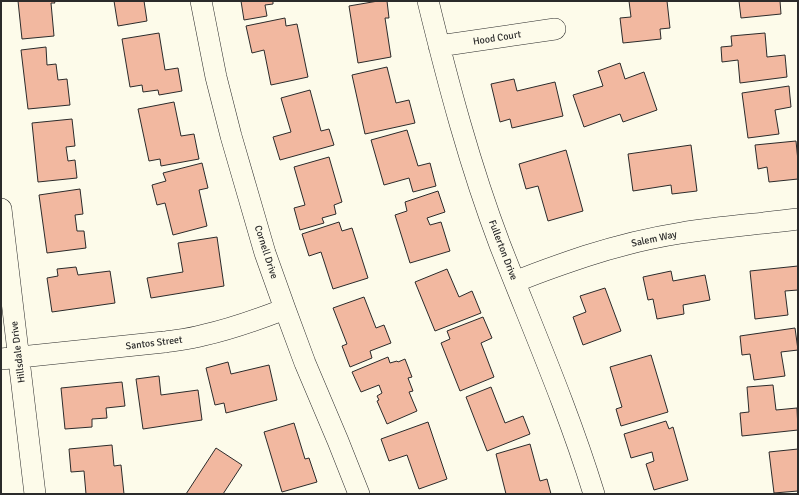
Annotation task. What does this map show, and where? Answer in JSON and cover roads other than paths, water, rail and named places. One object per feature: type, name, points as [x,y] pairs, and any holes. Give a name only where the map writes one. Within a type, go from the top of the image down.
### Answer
[{"type":"street","name":"Cornell Drive","points":[[201,1],[216,77],[231,136],[265,253],[305,363],[359,494]]},
{"type":"street","name":"Fullerton Drive","points":[[428,1],[452,94],[476,175],[500,244],[560,397],[594,494]]},
{"type":"street","name":"Hood Court","points":[[439,46],[555,29]]},
{"type":"street","name":"Hillsdale Drive","points":[[1,209],[10,358],[35,494]]},
{"type":"street","name":"Salem Way","points":[[515,282],[572,261],[617,247],[650,239],[680,233],[798,219]]},
{"type":"street","name":"Santos Street","points":[[10,358],[164,342],[204,336],[285,309]]}]
